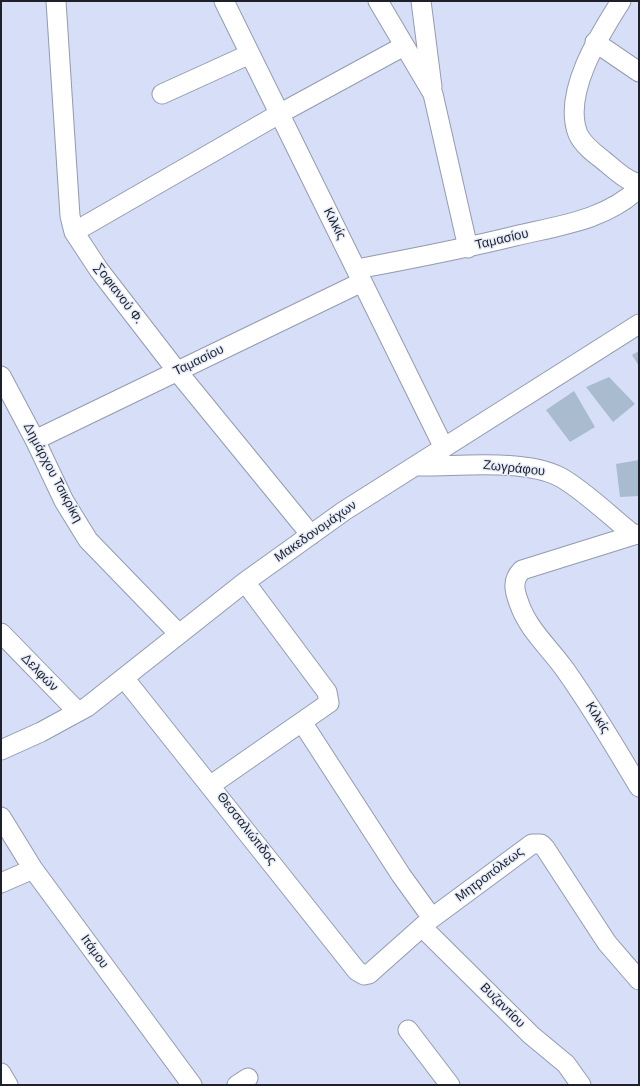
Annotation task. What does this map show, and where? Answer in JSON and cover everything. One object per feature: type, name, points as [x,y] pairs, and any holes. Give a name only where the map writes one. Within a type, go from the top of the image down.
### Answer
[{"type":"street","name":"Σοφιανού Φ.","points":[[56,1],[70,216],[74,232],[99,270],[177,371],[311,535]]},
{"type":"street","name":"Κιλκίς","points":[[224,1],[444,448]]},
{"type":"street","points":[[378,1],[433,94]]},
{"type":"street","points":[[421,1],[433,94],[468,248]]},
{"type":"street","points":[[621,1],[595,42],[576,92],[575,119],[578,134],[588,148],[624,177],[639,184]]},
{"type":"street","points":[[595,42],[639,72]]},
{"type":"street","points":[[74,232],[279,114],[404,46]]},
{"type":"street","points":[[162,94],[250,54]]},
{"type":"street","name":"Ταμασίου","points":[[36,440],[177,371],[359,276],[589,218],[620,203],[639,188]]},
{"type":"street","name":"Μακεδονομάχων","points":[[1,750],[41,732],[78,712],[124,678],[245,582],[368,495],[639,324]]},
{"type":"street","name":"Δημάρχου Τσικρίκη","points":[[1,376],[36,440],[64,501],[88,540],[179,634]]},
{"type":"street","name":"Ζωγράφου","points":[[415,466],[501,466],[546,472],[570,483],[637,534]]},
{"type":"street","name":"Κιλκίς","points":[[637,534],[522,570],[516,576],[514,581],[519,604],[528,622],[565,669],[633,765],[639,787]]},
{"type":"street","points":[[212,786],[329,703],[327,692],[245,582]]},
{"type":"street","name":"Δελφών","points":[[1,633],[78,712]]},
{"type":"street","name":"Θεσσαλιώτιδος","points":[[124,678],[212,786],[357,971],[364,975],[369,974]]},
{"type":"street","name":"Βυζαντίου","points":[[302,722],[401,875],[427,922],[531,1036],[566,1064],[581,1085]]},
{"type":"street","name":"Ιτάμου","points":[[1,817],[33,869],[192,1085]]},
{"type":"street","name":"Μητροπόλεως","points":[[369,974],[427,922],[532,844],[542,844],[607,943],[639,980]]},
{"type":"street","points":[[1,883],[33,869]]},
{"type":"street","points":[[408,1030],[450,1085]]},
{"type":"street","points":[[1,1073],[8,1085]]},
{"type":"building","points":[[639,351],[639,366],[632,355]]},
{"type":"building","points":[[609,377],[635,404],[613,422],[586,387]]},
{"type":"building","points":[[574,391],[595,427],[570,442],[546,410]]},
{"type":"building","points":[[639,460],[639,496],[620,497],[616,464]]}]
